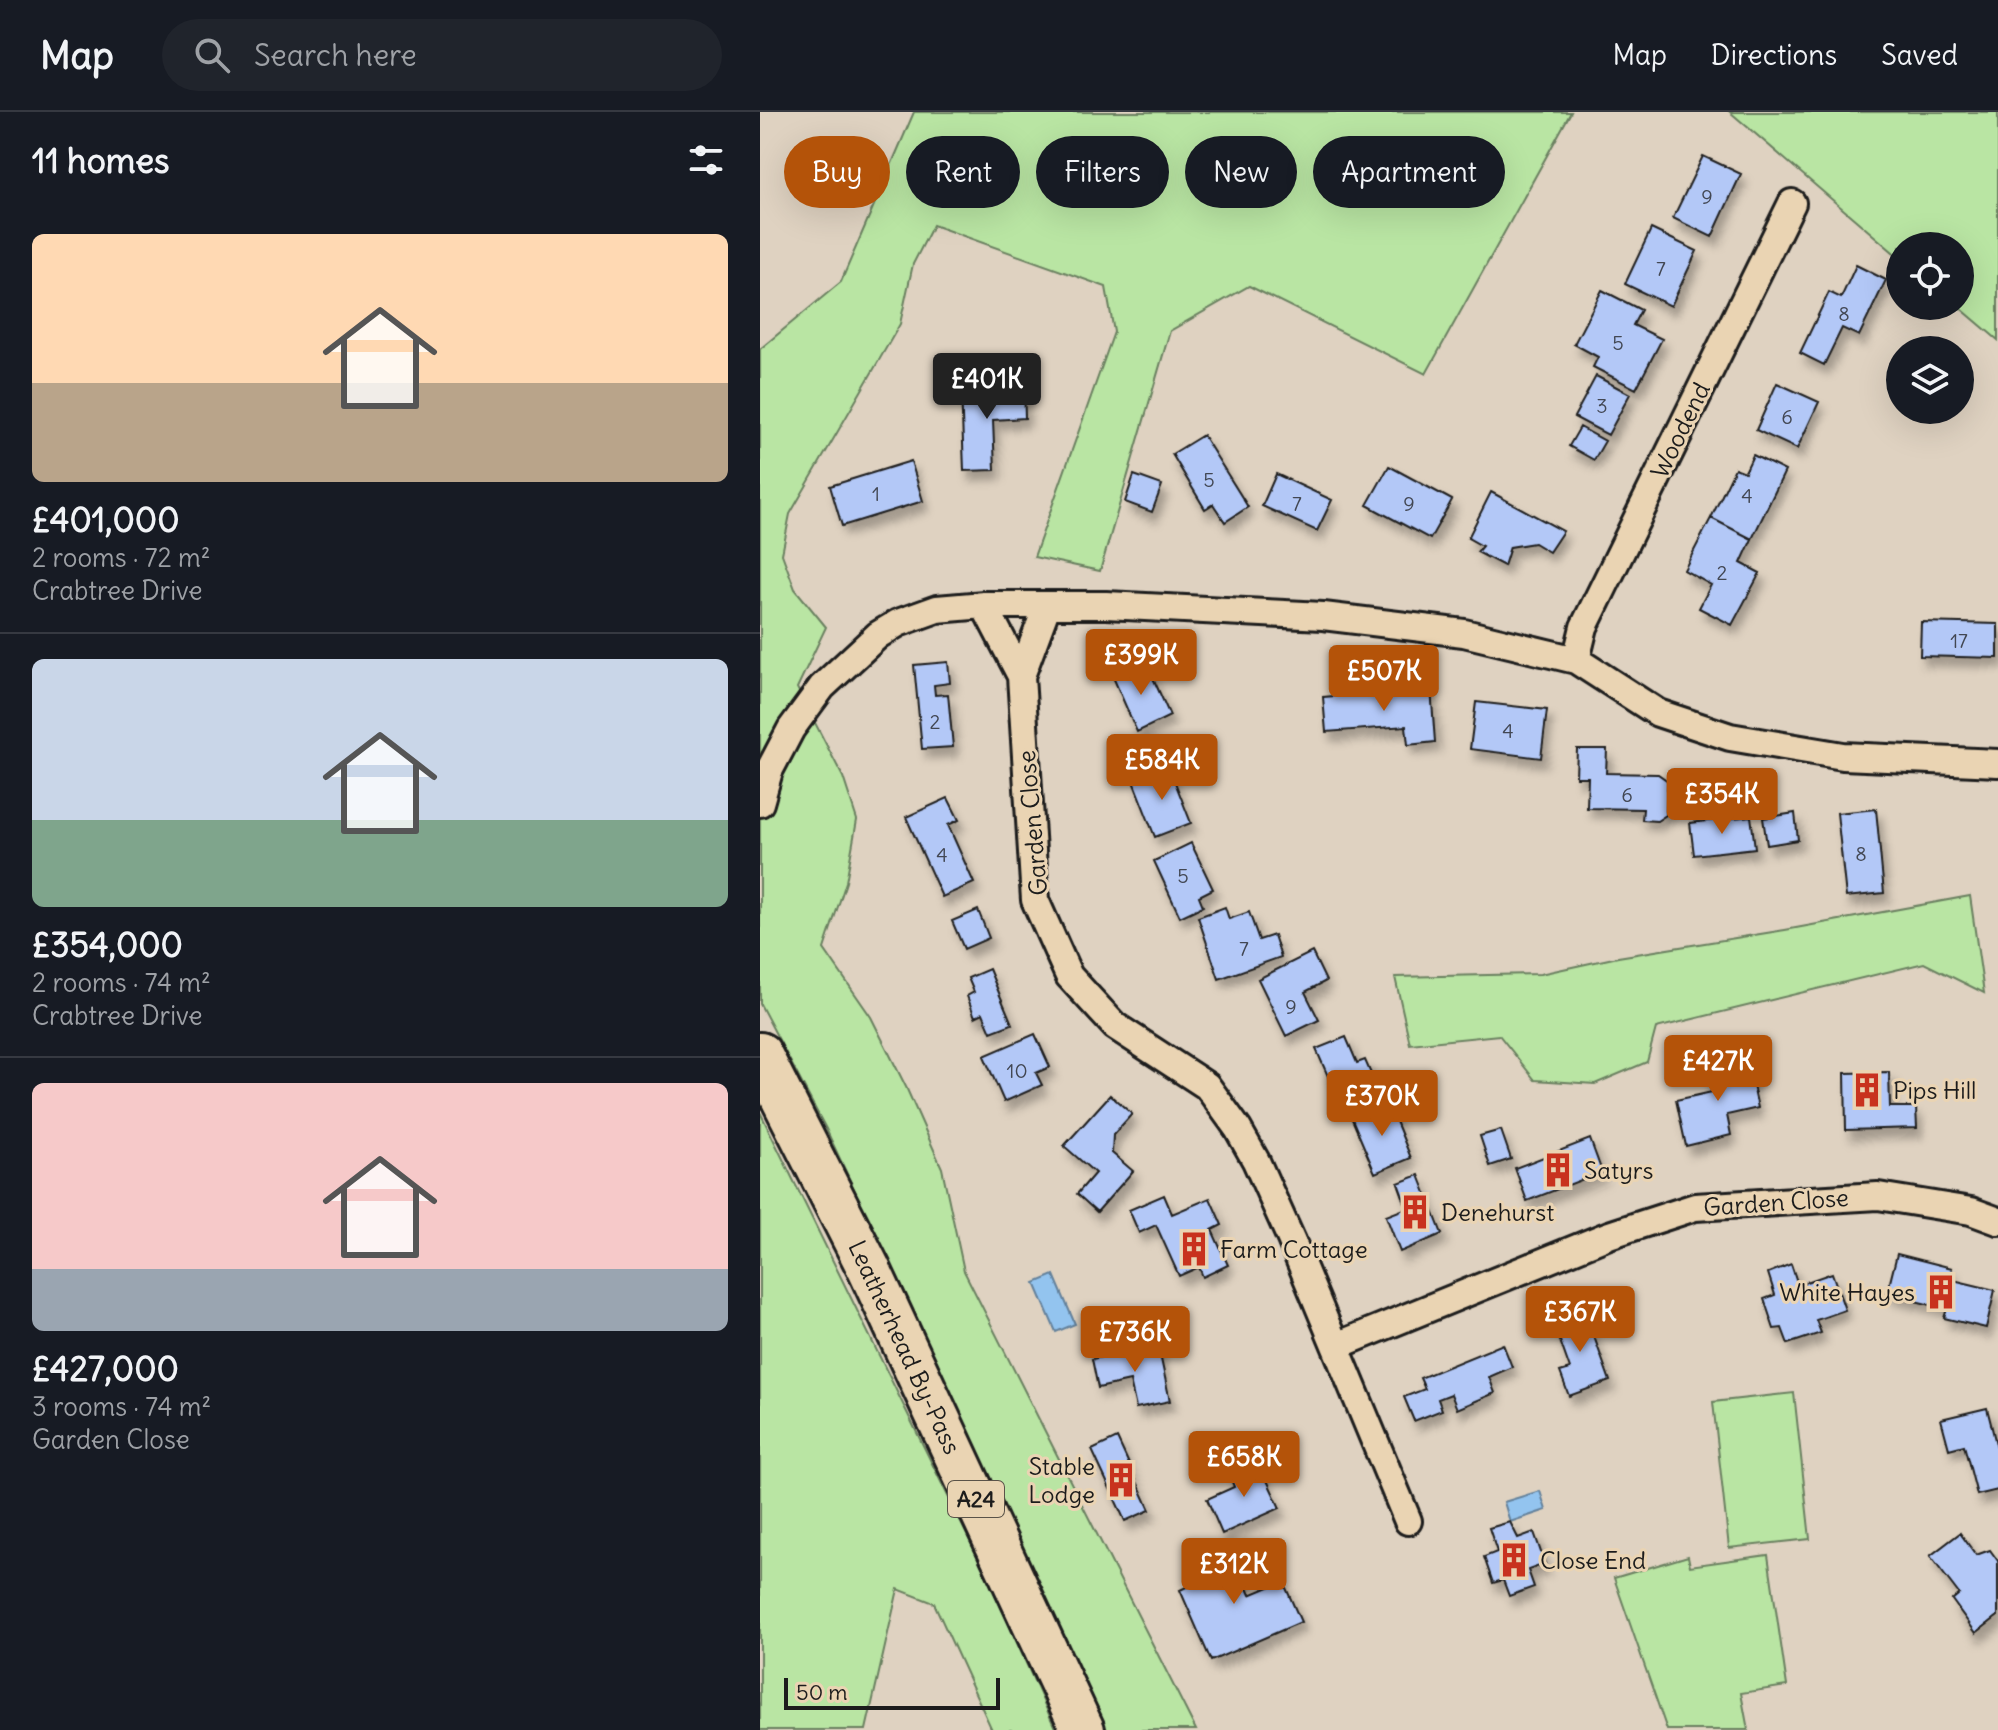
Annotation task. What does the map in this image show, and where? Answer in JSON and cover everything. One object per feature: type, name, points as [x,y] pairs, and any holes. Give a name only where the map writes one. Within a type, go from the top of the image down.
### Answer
[{"type":"highway","name":"Leatherhead By-Pass","points":[[760,1054],[869,1269],[1083,1730]]},
{"type":"street","name":"Woodend","points":[[1576,660],[1584,627],[1792,203]]},
{"type":"street","points":[[760,803],[769,771],[791,729],[822,687],[878,635],[898,623],[937,609],[984,605],[1106,605],[1323,616],[1464,633],[1576,660],[1658,713],[1730,737],[1843,756],[1998,763]]},
{"type":"street","name":"Garden Close","points":[[984,605],[1021,676],[1035,900],[1069,976],[1115,1026],[1207,1086],[1256,1161],[1408,1521]]},
{"type":"street","name":"Garden Close","points":[[1021,676],[1047,606]]},
{"type":"street","name":"Garden Close","points":[[1336,1346],[1609,1235],[1695,1207],[1878,1196],[1971,1211],[1998,1221]]},
{"type":"green space","points":[[914,112],[1571,112],[1426,374],[1249,286],[1170,331],[1100,571],[1034,557],[1114,332],[1106,287],[933,225],[913,264],[900,324],[790,514],[782,554],[795,589],[826,627],[797,688],[843,777],[857,820],[846,882],[824,949],[871,1017],[906,1087],[942,1168],[964,1271],[1196,1730],[1107,1730],[826,1129],[760,1004],[760,349],[841,282],[873,208],[890,208],[890,168]]},
{"type":"green space","points":[[1730,112],[1998,112],[1998,340],[1974,320],[1974,232],[1886,232],[1886,246]]},
{"type":"green space","points":[[1970,896],[1984,993],[1924,963],[1656,1028],[1647,1062],[1595,1084],[1535,1080],[1499,1035],[1410,1044],[1395,977],[1540,974],[1618,957]]},
{"type":"green space","points":[[760,1112],[988,1578],[1056,1730],[992,1730],[934,1603],[898,1589],[866,1730],[760,1730]]},
{"type":"green space","points":[[1794,1393],[1810,1539],[1729,1548],[1713,1402]]},
{"type":"green space","points":[[1768,1555],[1787,1686],[1741,1693],[1748,1730],[1667,1730],[1614,1578],[1688,1556],[1690,1566]]},
{"type":"water","points":[[1054,1275],[1075,1324],[1056,1332],[1035,1283]]},
{"type":"water","points":[[1540,1491],[1546,1510],[1510,1522],[1504,1502]]},
{"type":"building","points":[[1703,156],[1741,174],[1712,237],[1673,218]]},
{"type":"building","points":[[1651,229],[1697,251],[1671,306],[1625,284]]},
{"type":"building","points":[[1856,265],[1886,280],[1859,336],[1842,328],[1824,365],[1800,353],[1829,292],[1841,298]]},
{"type":"building","points":[[1602,290],[1641,310],[1633,325],[1662,339],[1636,389],[1593,367],[1598,357],[1574,344]]},
{"type":"building","points":[[1596,376],[1630,394],[1608,435],[1574,417]]},
{"type":"building","points":[[1777,383],[1819,402],[1797,449],[1756,430]]},
{"type":"building","points":[[1024,386],[1025,418],[993,420],[995,470],[964,471],[961,388]]},
{"type":"building","points":[[1580,427],[1605,441],[1594,460],[1569,446]]},
{"type":"building","points":[[1203,435],[1248,507],[1225,522],[1213,504],[1205,509],[1172,454]]},
{"type":"building","points":[[1753,455],[1785,471],[1752,539],[1711,518],[1735,468],[1745,472]]},
{"type":"building","points":[[911,461],[923,501],[842,526],[830,486]]},
{"type":"building","points":[[1389,466],[1452,500],[1430,539],[1367,505]]},
{"type":"building","points":[[1276,474],[1332,500],[1317,531],[1262,506]]},
{"type":"building","points":[[1134,475],[1162,485],[1152,512],[1125,502]]},
{"type":"building","points":[[1491,492],[1563,531],[1549,552],[1534,543],[1510,547],[1504,566],[1477,552],[1482,546],[1468,538]]},
{"type":"building","points":[[1711,518],[1752,539],[1741,563],[1760,573],[1732,625],[1699,608],[1711,585],[1684,570]]},
{"type":"building","points":[[1921,622],[1998,624],[1998,658],[1920,656]]},
{"type":"building","points":[[948,662],[950,683],[934,685],[935,695],[948,694],[953,747],[922,749],[914,665]]},
{"type":"building","points":[[1146,662],[1170,716],[1137,732],[1113,677]]},
{"type":"building","points":[[1431,688],[1435,742],[1408,745],[1406,726],[1326,732],[1323,697]]},
{"type":"building","points":[[1476,702],[1547,710],[1541,758],[1470,749]]},
{"type":"building","points":[[1577,749],[1607,749],[1606,773],[1658,774],[1668,781],[1666,815],[1657,821],[1642,820],[1643,809],[1587,808],[1588,777],[1576,777]]},
{"type":"building","points":[[1169,767],[1191,823],[1155,837],[1133,781]]},
{"type":"building","points":[[948,798],[959,820],[948,825],[974,883],[942,897],[906,817]]},
{"type":"building","points":[[1876,809],[1884,893],[1846,897],[1837,813]]},
{"type":"building","points":[[1795,813],[1798,840],[1767,845],[1763,818]]},
{"type":"building","points":[[1751,816],[1755,848],[1694,855],[1690,823]]},
{"type":"building","points":[[1191,843],[1213,889],[1199,896],[1203,906],[1180,917],[1154,861]]},
{"type":"building","points":[[1225,907],[1229,919],[1249,912],[1259,940],[1274,935],[1281,957],[1219,979],[1198,917]]},
{"type":"building","points":[[978,910],[989,938],[964,949],[952,921]]},
{"type":"building","points":[[1312,952],[1326,981],[1305,992],[1319,1020],[1286,1036],[1258,979]]},
{"type":"building","points":[[989,969],[1012,1024],[991,1032],[983,1013],[975,1017],[967,996],[974,992],[968,978]]},
{"type":"building","points":[[1035,1034],[1050,1067],[1036,1073],[1042,1085],[1004,1102],[984,1056]]},
{"type":"building","points":[[1346,1037],[1357,1063],[1365,1060],[1375,1083],[1338,1099],[1316,1049]]},
{"type":"building","points":[[1747,1058],[1758,1108],[1727,1115],[1731,1135],[1686,1146],[1676,1100],[1712,1092],[1706,1067]]},
{"type":"building","name":"Pips Hill","points":[[1889,1072],[1890,1107],[1916,1107],[1917,1128],[1846,1130],[1845,1073]]},
{"type":"building","points":[[1110,1095],[1132,1114],[1113,1135],[1112,1153],[1133,1171],[1097,1212],[1077,1194],[1095,1173],[1064,1146]]},
{"type":"building","points":[[1389,1104],[1411,1158],[1375,1173],[1352,1119]]},
{"type":"building","points":[[1501,1130],[1511,1159],[1490,1166],[1480,1136]]},
{"type":"building","name":"Satyrs","points":[[1590,1139],[1602,1172],[1527,1201],[1515,1168]]},
{"type":"building","name":"Denehurst","points":[[1419,1175],[1442,1234],[1400,1252],[1386,1216],[1407,1208],[1398,1183]]},
{"type":"building","name":"Farm Cottage","points":[[1164,1195],[1172,1214],[1210,1198],[1222,1225],[1212,1230],[1228,1265],[1203,1277],[1199,1267],[1179,1276],[1156,1225],[1139,1233],[1129,1210]]},
{"type":"building","name":"White Hayes","points":[[1897,1254],[1952,1268],[1949,1279],[1995,1290],[1986,1328],[1944,1318],[1947,1309],[1887,1294]]},
{"type":"building","points":[[1791,1264],[1798,1285],[1832,1273],[1845,1310],[1816,1320],[1821,1333],[1788,1344],[1782,1328],[1774,1329],[1764,1299],[1775,1295],[1768,1273]]},
{"type":"building","points":[[1584,1309],[1610,1381],[1569,1396],[1560,1372],[1570,1369],[1553,1321]]},
{"type":"building","points":[[1503,1344],[1512,1367],[1489,1377],[1495,1393],[1457,1409],[1451,1394],[1438,1399],[1442,1410],[1414,1421],[1404,1397],[1425,1389],[1420,1378]]},
{"type":"building","points":[[1158,1345],[1170,1401],[1136,1408],[1130,1381],[1098,1388],[1092,1359]]},
{"type":"building","points":[[1987,1408],[1998,1452],[1998,1490],[1977,1495],[1964,1445],[1949,1449],[1941,1419]]},
{"type":"building","name":"Stable Lodge","points":[[1117,1438],[1150,1510],[1125,1521],[1092,1450]]},
{"type":"building","points":[[1258,1461],[1280,1508],[1222,1534],[1207,1499],[1234,1487],[1229,1474]]},
{"type":"building","name":"Close End","points":[[1510,1522],[1518,1538],[1534,1532],[1545,1564],[1528,1570],[1534,1587],[1509,1596],[1503,1580],[1493,1583],[1484,1557],[1497,1552],[1489,1528]]},
{"type":"building","points":[[1960,1533],[1976,1555],[1990,1550],[1998,1561],[1998,1616],[1976,1633],[1952,1600],[1959,1594],[1930,1556]]},
{"type":"building","points":[[1229,1547],[1250,1595],[1283,1581],[1301,1622],[1211,1661],[1180,1590],[1197,1582],[1189,1564]]},
{"type":"place","name":"Pips Hill","points":[[1867,1090]]},
{"type":"place","name":"Satyrs","points":[[1558,1170]]},
{"type":"place","name":"Denehurst","points":[[1415,1212]]},
{"type":"place","name":"Farm Cottage","points":[[1194,1249]]},
{"type":"place","name":"White Hayes","points":[[1941,1292]]},
{"type":"place","name":"Stable Lodge","points":[[1121,1480]]},
{"type":"place","name":"Close End","points":[[1514,1560]]}]
